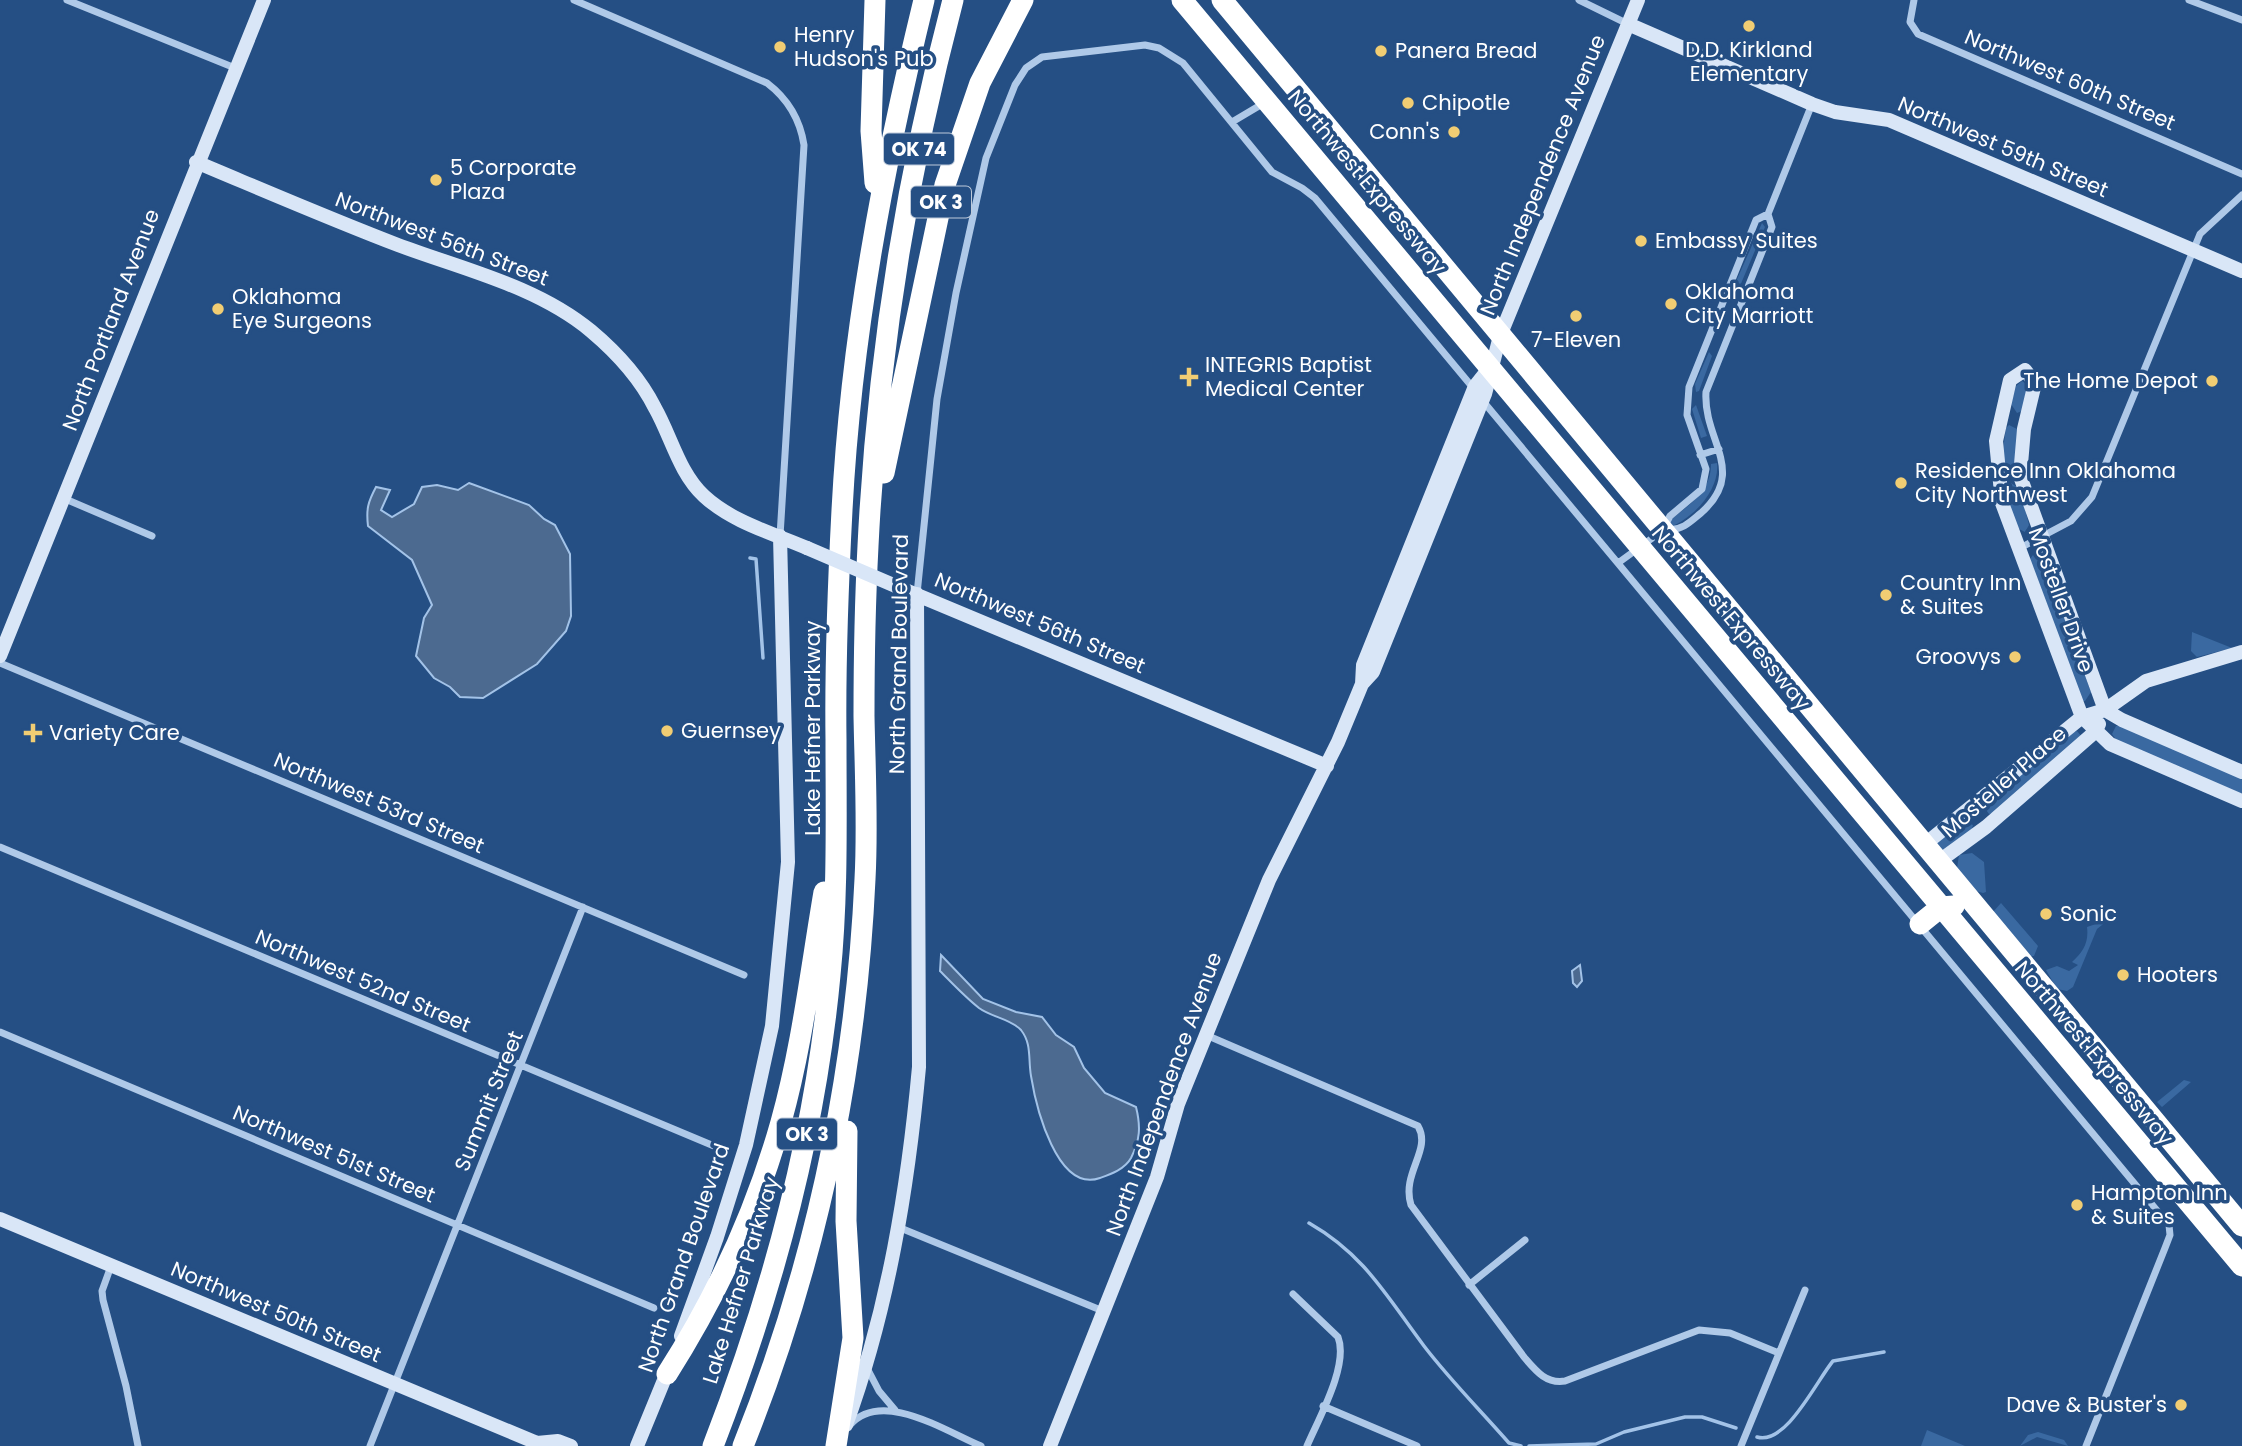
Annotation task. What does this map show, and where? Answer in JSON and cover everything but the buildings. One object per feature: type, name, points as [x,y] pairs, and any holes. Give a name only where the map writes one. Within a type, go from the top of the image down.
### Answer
[{"type":"highway","name":"OK 3","points":[[875,0],[871,131],[877,217]]},
{"type":"highway","name":"Lake Hefner Parkway","points":[[713,1446],[764,1303],[806,1140],[831,973],[838,810],[835,739],[842,508],[856,360],[877,217],[923,0]]},
{"type":"highway","name":"OK 74","points":[[868,543],[891,300],[925,117],[953,0]]},
{"type":"highway","name":"OK 3","points":[[743,1446],[768,1384],[807,1258],[831,1162],[847,1069],[856,1000],[866,874],[864,703],[868,543],[945,185],[980,83],[1023,0]]},
{"type":"highway","points":[[1184,0],[1245,51],[1251,54],[1262,50]]},
{"type":"highway","name":"Northwest Expressway","points":[[1184,0],[2242,1266]]},
{"type":"highway","name":"Northwest Expressway","points":[[1222,0],[1321,123],[2242,1226]]},
{"type":"highway","points":[[1268,101],[1284,101],[1321,123]]},
{"type":"highway","points":[[667,1374],[688,1341],[747,1219],[781,1122],[800,1037],[838,810]]},
{"type":"highway","points":[[1900,859],[1930,866],[1938,862]]},
{"type":"highway","points":[[1920,924],[1941,907],[1975,905]]},
{"type":"highway","points":[[840,1441],[853,1338],[846,1221],[847,1069]]},
{"type":"highway","points":[[2222,1243],[2242,1282]]},
{"type":"street","points":[[67,0],[235,68]]},
{"type":"street","name":"North Portland Avenue","points":[[0,656],[196,162],[264,0]]},
{"type":"street","name":"North Grand Boulevard","points":[[574,0],[767,83],[785,99],[797,118],[804,145],[780,536],[788,862],[772,1026],[746,1145],[717,1237],[667,1374],[637,1446]]},
{"type":"street","points":[[1579,0],[1628,24]]},
{"type":"street","name":"North Independence Avenue","points":[[1050,1446],[1157,1177],[1173,1116],[1205,1035],[1269,880],[1327,766],[1362,684],[1363,665],[1490,366],[1638,0]]},
{"type":"street","name":"Northwest 60th Street","points":[[1914,0],[1910,22],[1918,34],[2242,174]]},
{"type":"street","points":[[2189,0],[2242,20]]},
{"type":"street","name":"Northwest 59th Street","points":[[1628,24],[1812,104],[1835,112],[1889,120],[2242,271]]},
{"type":"street","name":"North Grand Boulevard","points":[[840,1441],[867,1368],[898,1227],[913,1129],[921,1004],[917,594],[937,399],[956,293],[986,158],[1015,85],[1026,68],[1042,57],[1145,45],[1159,48],[1182,63],[1232,122]]},
{"type":"street","points":[[1268,101],[1232,122],[1272,173],[1302,188],[1315,198],[2169,1224],[2170,1235],[2086,1446]]},
{"type":"street","points":[[1661,531],[1682,530],[1716,500],[1725,470],[1706,419],[1706,392],[1772,227],[1768,214],[1812,104]]},
{"type":"street","name":"Northwest 56th Street","points":[[196,162],[385,240],[522,290],[567,313],[590,330],[627,367],[655,407],[682,466],[702,494],[730,515],[1327,766]]},
{"type":"street","points":[[2020,548],[2071,521],[2092,497],[2200,234],[2242,195]]},
{"type":"street","points":[[1618,563],[1661,531],[1671,516],[1702,489],[1706,469],[1688,415],[1688,396],[1702,351],[1756,220],[1768,214]]},
{"type":"street","name":"Mosteller Drive","points":[[2082,717],[2002,503],[1996,441],[2010,380],[2025,370],[2035,383],[2024,429],[2021,477],[2108,712]]},
{"type":"street","points":[[1688,396],[1706,402]]},
{"type":"street","points":[[1700,455],[1719,450]]},
{"type":"street","points":[[63,498],[152,536]]},
{"type":"street","points":[[2095,731],[2108,712],[2146,681],[2242,652]]},
{"type":"street","name":"Northwest 53rd Street","points":[[0,663],[744,975]]},
{"type":"street","points":[[2082,717],[2108,712],[2242,772]]},
{"type":"street","points":[[2082,717],[2110,744],[2242,801]]},
{"type":"street","name":"Mosteller Place","points":[[1924,845],[2082,717]]},
{"type":"street","name":"Mosteller Place","points":[[1938,862],[1986,827],[2095,731]]},
{"type":"street","points":[[1971,807],[1986,827]]},
{"type":"street","name":"Northwest 52nd Street","points":[[0,848],[714,1146]]},
{"type":"street","name":"Summit Street","points":[[370,1446],[583,907]]},
{"type":"street","name":"Northwest 51st Street","points":[[0,1032],[654,1308]]},
{"type":"street","points":[[1205,1035],[1418,1126],[1423,1141],[1407,1187],[1411,1205],[1535,1370],[1557,1382],[1699,1330],[1730,1333],[1779,1353]]},
{"type":"street","name":"Northwest 50th Street","points":[[0,1219],[537,1445],[558,1441],[571,1446]]},
{"type":"street","points":[[898,1227],[1104,1311]]},
{"type":"street","points":[[1469,1285],[1525,1240]]},
{"type":"street","points":[[111,1266],[102,1292],[103,1300],[126,1386],[138,1446]]},
{"type":"street","points":[[1741,1446],[1805,1290]]},
{"type":"street","points":[[1293,1294],[1338,1336],[1342,1346],[1338,1370],[1307,1446]]},
{"type":"street","points":[[867,1368],[879,1391],[895,1410],[981,1446]]},
{"type":"street","points":[[1323,1406],[1417,1446]]},
{"type":"street","points":[[840,1441],[856,1419],[867,1413],[895,1410]]},
{"type":"shaded area","points":[[1762,223],[1765,227],[1734,300],[1730,295]]},
{"type":"shaded area","points":[[1709,352],[1712,356],[1699,391],[1696,392],[1695,384]]},
{"type":"shaded area","points":[[2022,381],[2029,386],[2022,411],[2017,413],[2011,404],[2016,386]]},
{"type":"shaded area","points":[[1696,405],[1707,436],[1701,438],[1692,409]]},
{"type":"shaded area","points":[[2009,425],[2017,429],[2016,468],[2006,471],[2001,464],[2006,428]]},
{"type":"shaded area","points":[[1717,463],[1714,483],[1704,501],[1688,517],[1670,527],[1669,521],[1703,490],[1711,464]]},
{"type":"shaded area","points":[[469,483],[529,505],[555,525],[570,554],[571,616],[566,631],[537,664],[483,698],[460,697],[450,687],[434,678],[416,656],[424,618],[432,605],[412,560],[368,526],[367,520],[368,506],[376,487],[390,490],[381,510],[392,517],[414,504],[422,487],[437,485],[458,490]]},
{"type":"shaded area","points":[[2011,483],[2020,489],[2029,525],[2025,532],[2017,528],[2006,492]]},
{"type":"shaded area","points":[[2033,555],[2043,559],[2091,692],[2085,701],[2082,701],[2030,559]]},
{"type":"shaded area","points":[[2192,632],[2232,648],[2197,657],[2191,651]]},
{"type":"shaded area","points":[[2116,726],[2123,726],[2242,777],[2242,794],[2117,741],[2112,734]]},
{"type":"shaded area","points":[[2077,731],[2082,737],[1995,813],[1989,814],[1984,807],[1985,803],[2071,733]]},
{"type":"shaded area","points":[[1963,820],[1973,825],[1971,832],[1943,854],[1935,844]]},
{"type":"shaded area","points":[[1972,853],[1984,862],[1986,892],[1983,893],[1976,891],[1957,868],[1959,855]]},
{"type":"shaded area","points":[[2001,903],[2038,946],[2034,956],[2031,956],[1993,912]]},
{"type":"shaded area","points":[[2103,906],[2107,921],[2097,929],[2073,987],[2067,991],[2057,989],[2046,970],[2057,966],[2069,971],[2078,965],[2072,962],[2084,947],[2087,927],[2096,924]]},
{"type":"shaded area","points":[[941,955],[983,999],[1016,1012],[1042,1017],[1056,1035],[1074,1047],[1084,1068],[1105,1093],[1136,1107],[1139,1121],[1138,1139],[1131,1158],[1125,1165],[1100,1178],[1085,1179],[1072,1173],[1051,1144],[1044,1126],[1031,1076],[1028,1046],[1021,1030],[979,1008],[964,995],[940,971]]},
{"type":"shaded area","points":[[1580,965],[1582,981],[1577,987],[1573,983],[1572,971]]},
{"type":"shaded area","points":[[2184,1080],[2191,1082],[2162,1107],[2157,1102]]},
{"type":"shaded area","points":[[1927,1430],[1965,1446],[1921,1446]]},
{"type":"shaded area","points":[[2038,1432],[2064,1440],[2068,1446],[2037,1437],[2020,1446],[2028,1435]]},
{"type":"waterway","points":[[750,558],[756,559],[763,658]]},
{"type":"waterway","points":[[1309,1223],[1329,1235],[1360,1263],[1455,1383],[1509,1443],[1521,1446]]},
{"type":"waterway","points":[[1757,1437],[1768,1437],[1790,1422],[1833,1361],[1884,1352]]},
{"type":"waterway","points":[[1529,1446],[1596,1444],[1624,1432],[1685,1417],[1702,1417],[1736,1428]]},
{"type":"place","name":"D.D. Kirkland Elementary","points":[[1749,26]]},
{"type":"place","name":"Henry Hudson's Pub","points":[[780,47]]},
{"type":"place","name":"Panera Bread","points":[[1381,51]]},
{"type":"place","name":"Chipotle","points":[[1408,103]]},
{"type":"place","name":"Conn's","points":[[1454,132]]},
{"type":"place","name":"5 Corporate Plaza","points":[[436,180]]},
{"type":"place","name":"Embassy Suites","points":[[1641,241]]},
{"type":"place","name":"Oklahoma City Marriott","points":[[1671,304]]},
{"type":"place","name":"Oklahoma Eye Surgeons","points":[[218,309]]},
{"type":"place","name":"7-Eleven","points":[[1576,316]]},
{"type":"place","name":"INTEGRIS Baptist Medical Center","points":[[1189,377]]},
{"type":"place","name":"The Home Depot","points":[[2212,381]]},
{"type":"place","name":"Residence Inn Oklahoma City Northwest","points":[[1901,483]]},
{"type":"place","name":"Country Inn & Suites","points":[[1886,595]]},
{"type":"place","name":"Groovys","points":[[2015,657]]},
{"type":"place","name":"Guernsey","points":[[667,731]]},
{"type":"place","name":"Variety Care","points":[[33,733]]},
{"type":"place","name":"Sonic","points":[[2046,914]]},
{"type":"place","name":"Hooters","points":[[2123,975]]},
{"type":"place","name":"Hampton Inn & Suites","points":[[2077,1205]]},
{"type":"place","name":"Dave & Buster's","points":[[2181,1405]]}]
